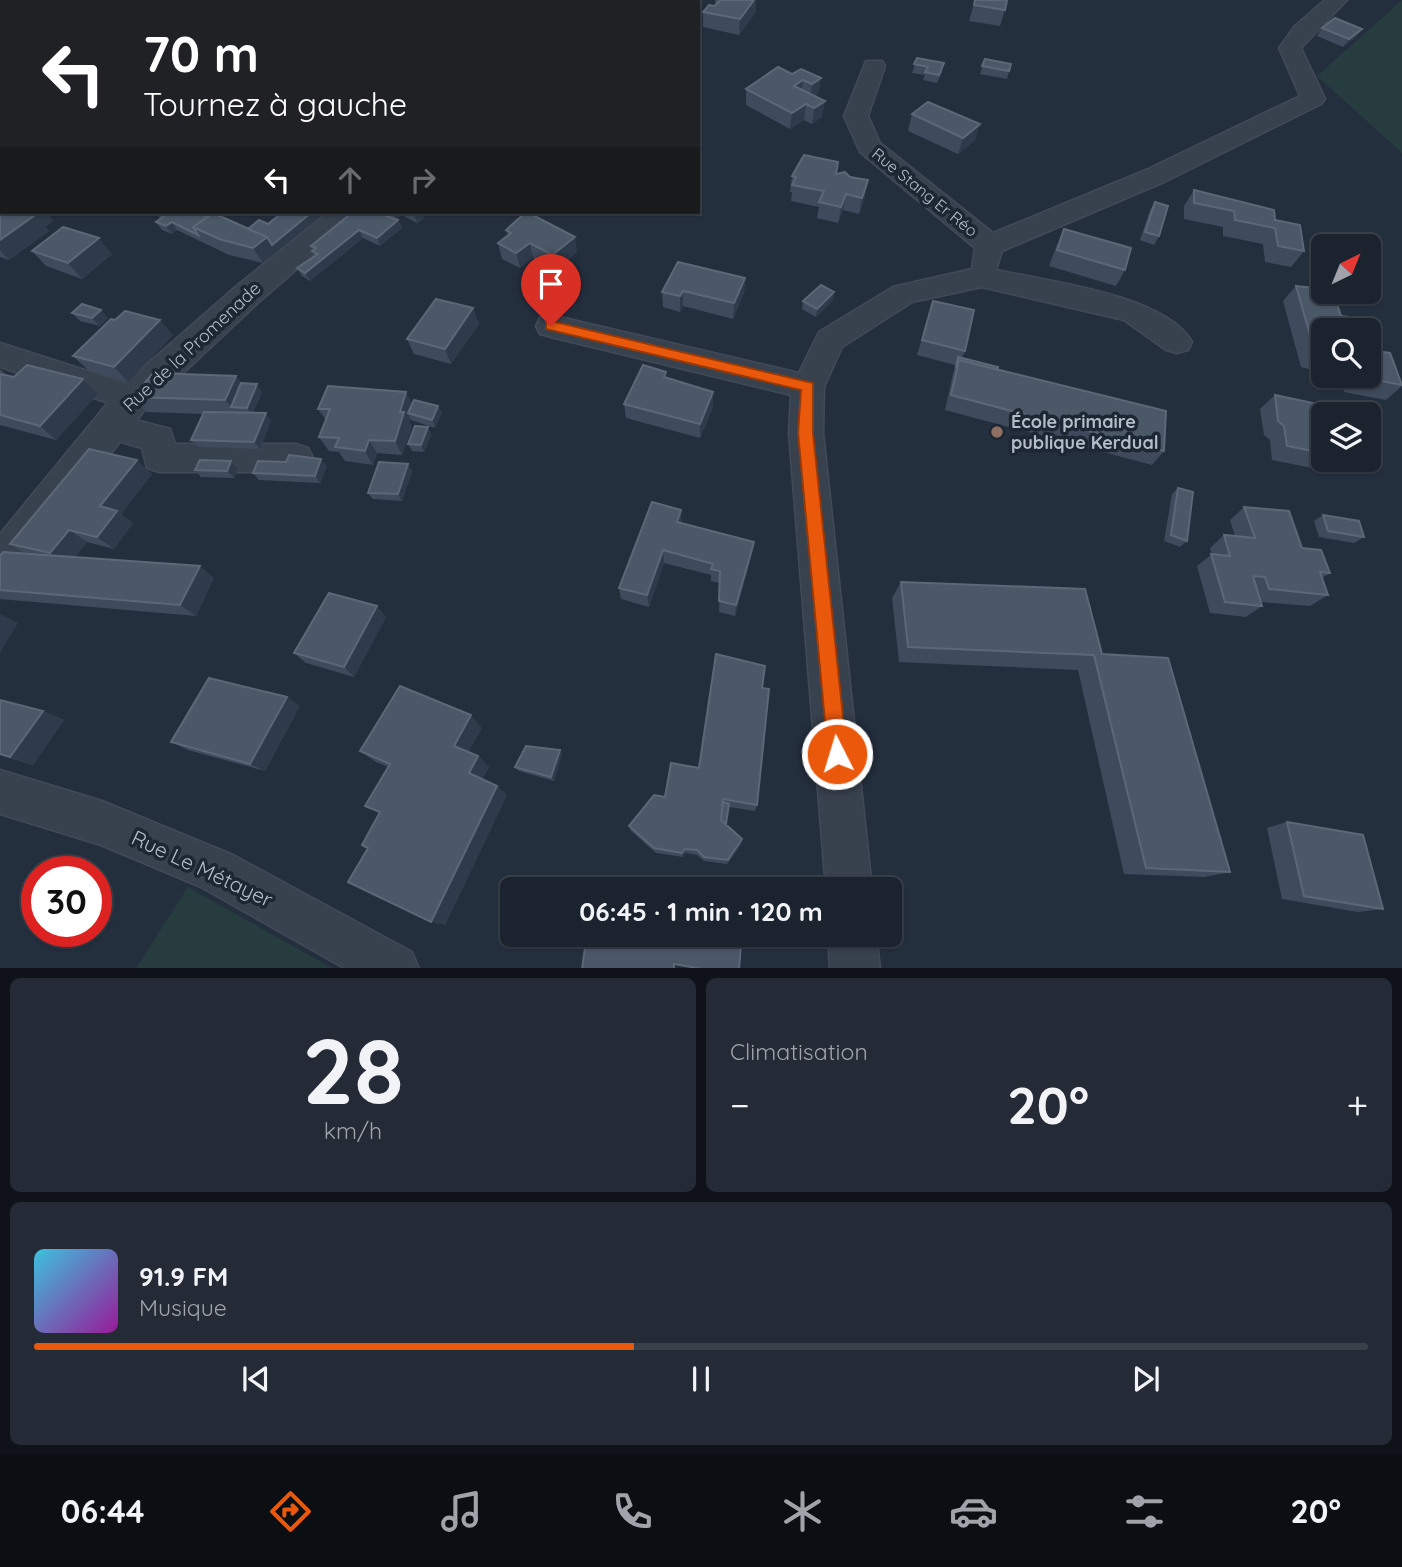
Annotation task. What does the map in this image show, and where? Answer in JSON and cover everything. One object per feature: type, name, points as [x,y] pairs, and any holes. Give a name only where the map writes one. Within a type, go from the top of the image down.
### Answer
[{"type":"street","points":[[986,261],[1313,99],[1290,48],[1302,32],[1337,0]]},
{"type":"street","name":"Rue Stang Er Réo","points":[[874,66],[856,116],[870,148],[986,261],[1133,311],[1177,342]]},
{"type":"street","name":"Rue de la Promenade","points":[[0,565],[133,398],[250,292],[346,214]]},
{"type":"street","name":"Rue Stang Er Réo","points":[[848,877],[806,433],[808,387],[830,340],[903,294],[986,261]]},
{"type":"street","points":[[551,326],[808,387]]},
{"type":"street","points":[[0,355],[133,398]]},
{"type":"street","points":[[109,426],[158,439],[159,458],[296,458]]},
{"type":"street","name":"Rue Le Métayer","points":[[0,792],[102,823],[218,871],[395,968]]},
{"type":"street","points":[[853,947],[855,968]]},
{"type":"green space","points":[[1402,0],[1402,153],[1317,76]]},
{"type":"green space","points":[[188,887],[202,895],[332,968],[136,968]]},
{"type":"building","points":[[720,0],[754,0],[740,19],[703,12],[709,5],[715,6]]},
{"type":"building","points":[[975,0],[1007,0],[1005,10],[974,5]]},
{"type":"building","points":[[1335,18],[1362,29],[1349,39],[1322,28]]},
{"type":"building","points":[[917,58],[944,63],[939,75],[925,72],[928,67],[914,64]]},
{"type":"building","points":[[985,59],[1011,64],[1009,71],[982,66]]},
{"type":"building","points":[[778,67],[792,74],[801,69],[821,78],[812,84],[803,80],[794,86],[825,101],[814,108],[806,104],[792,113],[746,89]]},
{"type":"building","points":[[928,102],[980,124],[963,138],[912,114]]},
{"type":"building","points":[[804,155],[838,162],[836,174],[845,172],[850,177],[868,180],[862,198],[846,194],[841,207],[819,202],[824,191],[792,185],[796,177],[792,176]]},
{"type":"building","points":[[1194,190],[1274,210],[1275,220],[1300,225],[1304,251],[1278,246],[1275,228],[1235,220],[1234,211],[1194,203]]},
{"type":"building","points":[[1155,202],[1168,206],[1159,236],[1145,232]]},
{"type":"building","points":[[0,214],[35,215],[0,240]]},
{"type":"building","points":[[159,214],[201,214],[208,217],[193,227],[198,235],[172,222],[166,226],[156,222],[164,216]]},
{"type":"building","points":[[215,214],[267,237],[253,248],[219,239],[193,227]]},
{"type":"building","points":[[280,214],[310,214],[272,245],[267,237],[248,229],[259,220],[268,224]]},
{"type":"building","points":[[351,214],[380,214],[398,220],[377,238],[359,230],[305,273],[297,268],[318,254],[312,251],[316,248],[311,246]]},
{"type":"building","points":[[524,214],[530,214],[575,237],[552,255],[530,243],[516,253],[498,243],[511,233],[506,230]]},
{"type":"building","points":[[63,227],[99,238],[68,263],[32,251]]},
{"type":"building","points":[[1064,229],[1131,248],[1125,270],[1057,250]]},
{"type":"building","points":[[678,262],[745,278],[734,303],[683,291],[680,296],[662,292]]},
{"type":"building","points":[[821,285],[834,292],[817,309],[803,301]]},
{"type":"building","points":[[1296,286],[1311,288],[1311,304],[1337,304],[1341,316],[1357,318],[1311,318],[1311,338]]},
{"type":"building","points":[[436,299],[473,308],[445,349],[407,339]]},
{"type":"building","points":[[933,301],[974,310],[965,351],[922,340]]},
{"type":"building","points":[[82,304],[101,310],[92,318],[72,313]]},
{"type":"building","points":[[125,311],[160,320],[114,367],[73,356],[111,319],[115,320]]},
{"type":"building","points":[[1381,352],[1390,353],[1402,385],[1381,381]]},
{"type":"building","points":[[958,357],[998,367],[998,370],[959,360],[956,368]]},
{"type":"building","points":[[959,360],[1166,411],[1164,451],[951,395]]},
{"type":"building","points":[[27,365],[83,379],[40,426],[0,415],[0,374],[14,377]]},
{"type":"building","points":[[643,365],[666,372],[664,377],[713,392],[700,424],[624,404]]},
{"type":"building","points":[[153,373],[236,376],[225,400],[133,397]]},
{"type":"building","points":[[241,383],[257,384],[247,408],[231,407]]},
{"type":"building","points":[[328,386],[406,392],[400,412],[404,412],[395,441],[369,440],[365,451],[335,447],[339,438],[319,437],[330,409],[318,409]]},
{"type":"building","points":[[1275,395],[1311,403],[1311,451],[1287,446],[1284,426],[1278,421]]},
{"type":"building","points":[[414,400],[438,406],[432,420],[408,413]]},
{"type":"building","points":[[204,412],[266,413],[254,442],[191,440]]},
{"type":"building","points":[[415,426],[428,427],[421,445],[408,444]]},
{"type":"building","points":[[89,449],[137,460],[100,506],[117,511],[97,537],[69,530],[50,553],[10,544]]},
{"type":"building","points":[[289,455],[321,459],[315,476],[253,473],[258,461],[286,462]]},
{"type":"building","points":[[200,460],[231,461],[227,471],[195,470]]},
{"type":"building","points":[[379,462],[408,464],[398,494],[368,493]]},
{"type":"building","points":[[1178,488],[1193,492],[1187,541],[1171,535]]},
{"type":"building","points":[[652,502],[681,510],[677,522],[754,542],[736,605],[719,601],[720,571],[711,569],[713,564],[663,550],[647,595],[619,588]]},
{"type":"building","points":[[1244,507],[1289,511],[1302,548],[1321,550],[1330,573],[1320,572],[1328,595],[1269,589],[1265,577],[1253,576],[1262,606],[1225,602],[1211,554],[1230,556],[1224,535],[1255,538]]},
{"type":"building","points":[[1323,515],[1359,521],[1364,537],[1328,531]]},
{"type":"building","points":[[3,552],[200,566],[180,605],[0,590],[0,556]]},
{"type":"building","points":[[901,582],[1085,589],[1102,654],[1168,658],[1230,872],[1146,868],[1094,655],[908,647]]},
{"type":"building","points":[[329,593],[377,606],[344,667],[294,653]]},
{"type":"building","points":[[716,654],[765,666],[762,688],[769,689],[757,805],[723,799],[721,820],[742,839],[728,860],[704,857],[697,850],[685,849],[682,853],[654,848],[629,826],[654,795],[665,797],[671,763],[699,768]]},
{"type":"building","points":[[209,678],[287,697],[250,764],[171,742]]},
{"type":"building","points":[[400,686],[471,715],[454,746],[478,756],[469,773],[497,786],[431,922],[348,882],[368,848],[362,845],[380,812],[365,806],[390,764],[360,751]]},
{"type":"building","points":[[0,700],[43,711],[10,757],[0,754]]},
{"type":"building","points":[[526,746],[560,750],[551,777],[515,767]]},
{"type":"building","points":[[723,802],[729,804],[726,824],[721,820]]},
{"type":"building","points":[[1287,822],[1363,835],[1383,909],[1304,896]]},
{"type":"building","points":[[585,947],[741,947],[739,968],[696,968],[674,964],[674,968],[582,968]]},
{"type":"place","name":"École primaire publique Kerdual","points":[[997,432]]},
{"type":"route","points":[[551,326],[808,387],[806,433],[837,754]]}]
